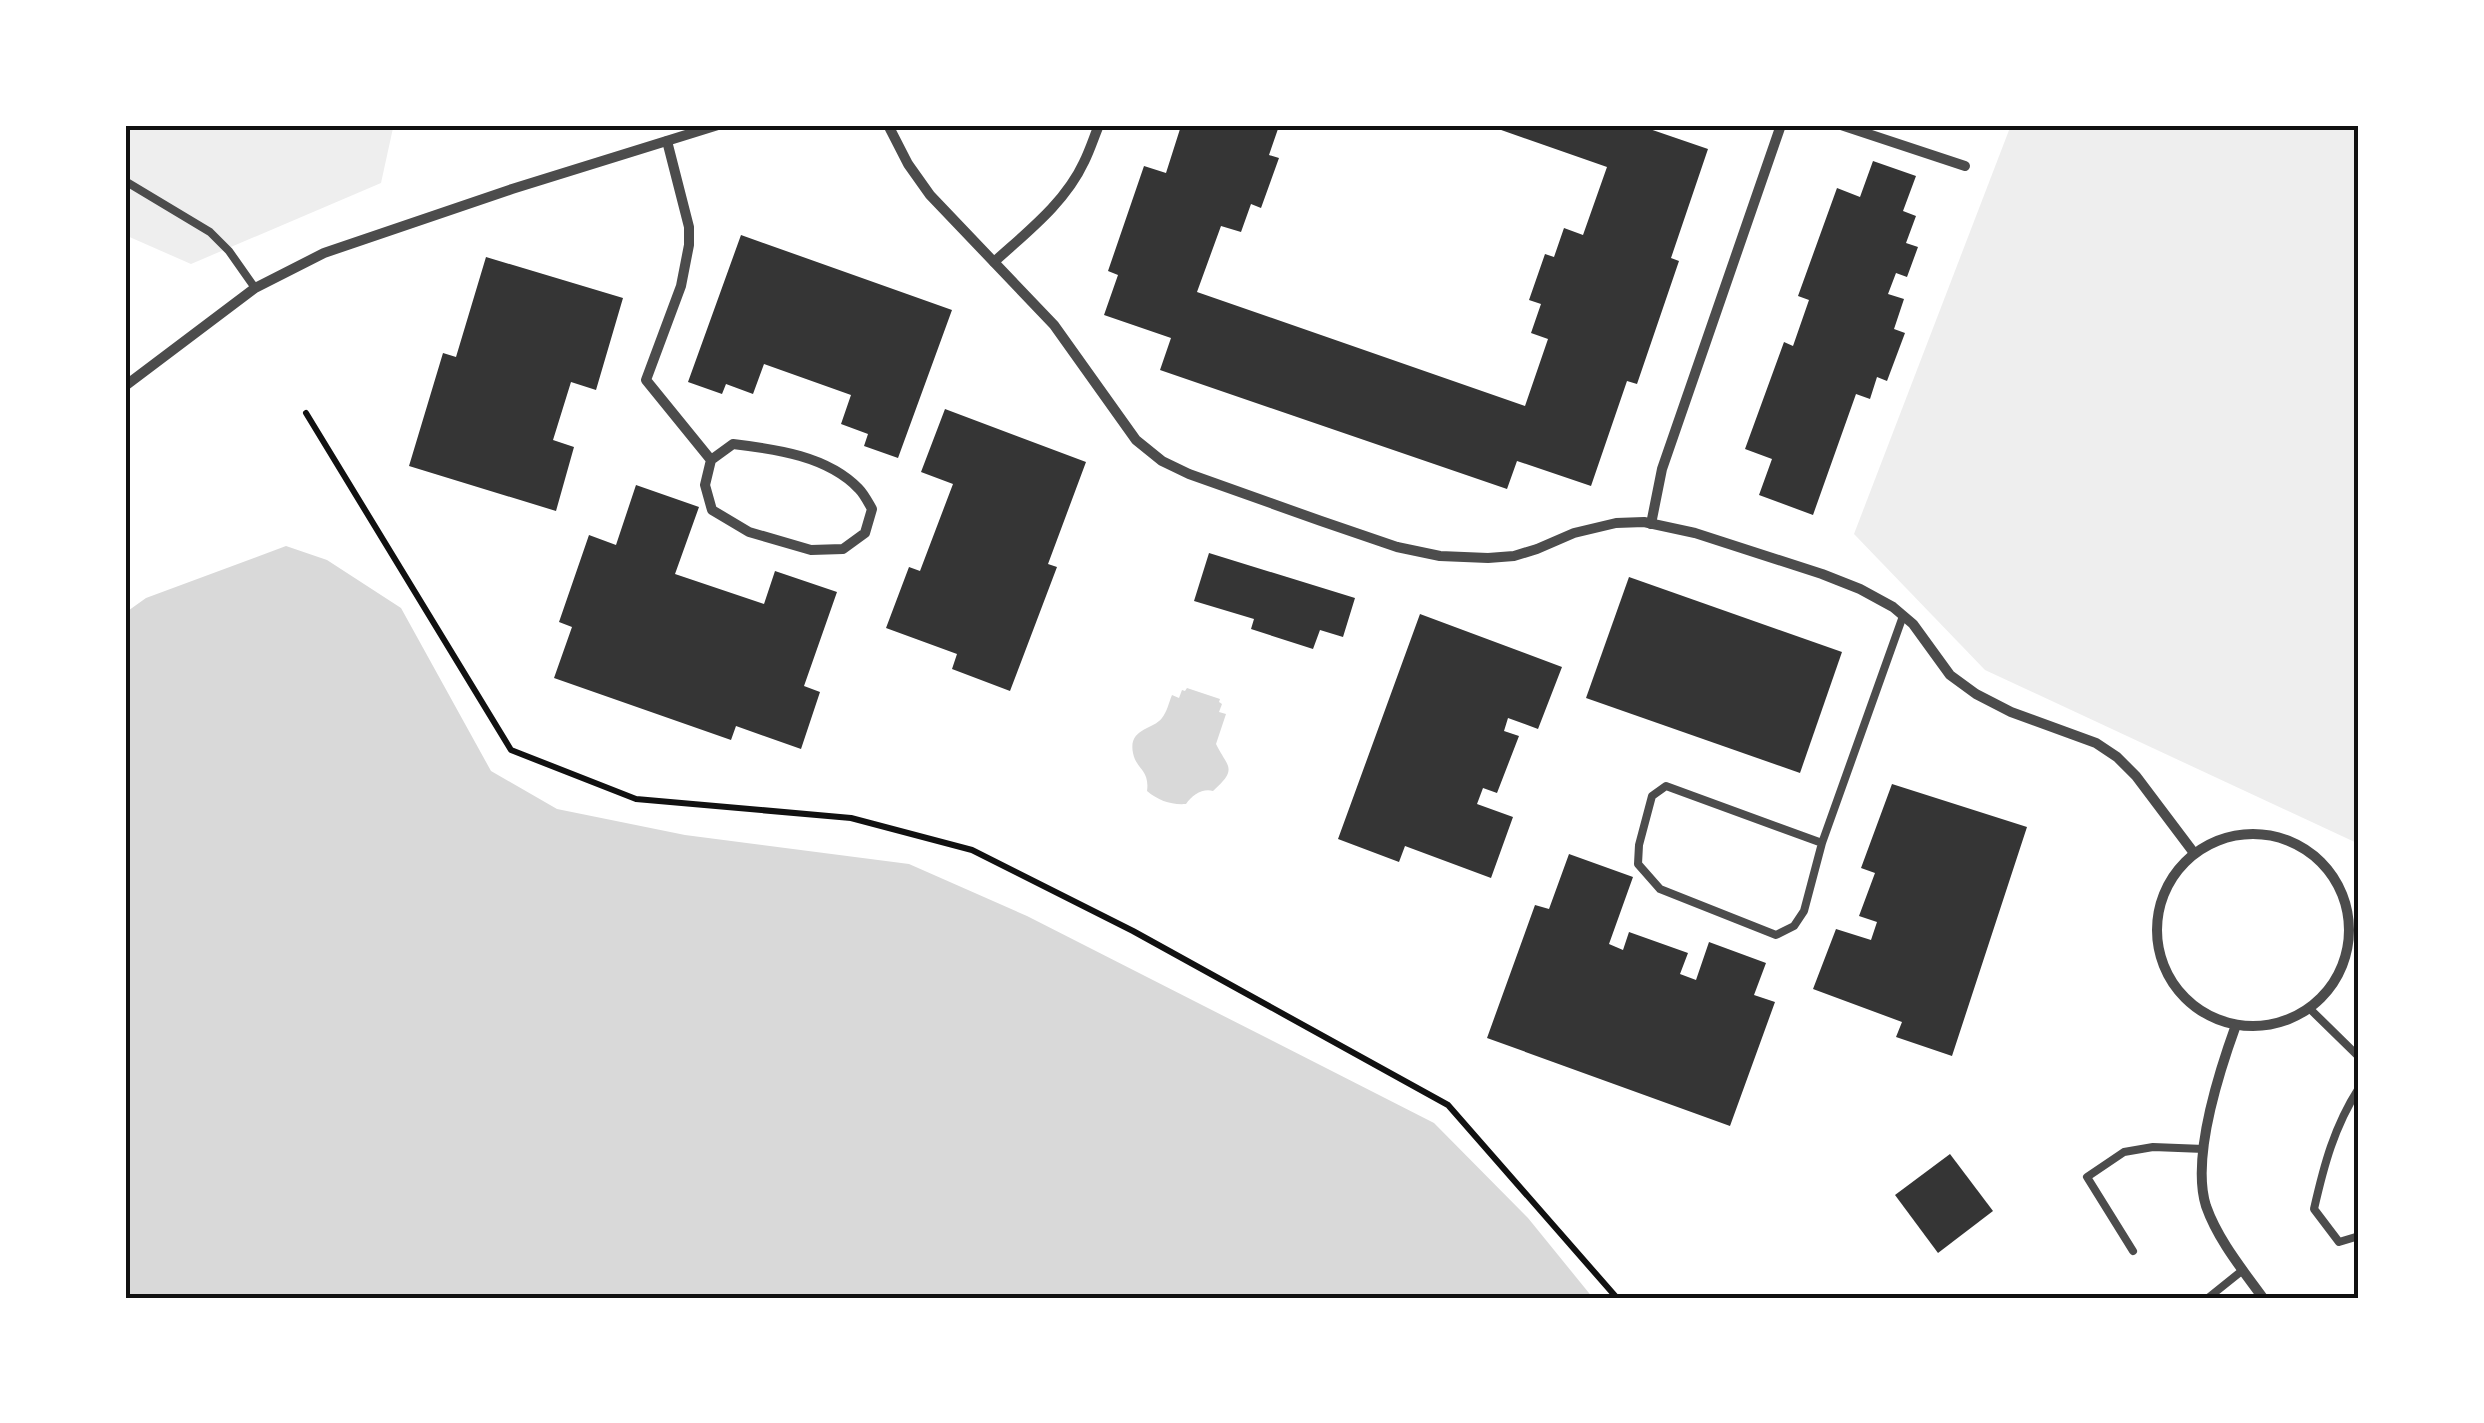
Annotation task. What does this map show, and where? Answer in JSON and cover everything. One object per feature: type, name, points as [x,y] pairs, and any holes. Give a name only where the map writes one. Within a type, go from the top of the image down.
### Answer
[{"type":"street","points":[[125,386],[255,288],[324,253],[718,125]]},
{"type":"street","points":[[888,125],[908,164],[930,194],[1054,326],[1136,440],[1162,461],[1189,474],[1397,546],[1440,556],[1514,556],[1574,533],[1616,523],[1651,524],[1695,533],[1822,574],[1892,607],[1913,624],[1950,675],[1976,694],[2011,712],[2087,739],[2117,756],[2194,852]]},
{"type":"street","points":[[994,262],[1066,193],[1083,165],[1098,125]]},
{"type":"street","points":[[1651,524],[1662,469],[1780,125]]},
{"type":"street","points":[[1841,125],[1966,166]]},
{"type":"street","points":[[667,142],[689,227],[689,245],[681,286],[646,380],[711,460]]},
{"type":"street","points":[[733,444],[773,449],[829,467],[860,489],[872,509],[865,533],[843,549],[811,550],[749,532],[712,510],[705,485],[711,460],[733,444]]},
{"type":"street","points":[[2246,833],[2275,835],[2301,846],[2324,863],[2354,914],[2346,956],[2325,994],[2286,1020],[2261,1026],[2236,1025],[2204,1014],[2178,992],[2162,963],[2156,930],[2160,901],[2173,874],[2194,852],[2218,839],[2246,833]]},
{"type":"street","points":[[2236,1025],[2220,1069],[2202,1180],[2206,1204],[2219,1235],[2263,1298]]},
{"type":"lane","points":[[125,182],[210,232],[255,288]]},
{"type":"lane","points":[[1822,843],[1666,786],[1652,796],[1638,864],[1660,889],[1776,935],[1794,926],[1804,912],[1822,843],[1903,616]]},
{"type":"lane","points":[[2309,1008],[2359,1057]]},
{"type":"lane","points":[[2359,1088],[2342,1114],[2314,1208],[2339,1242],[2359,1236]]},
{"type":"lane","points":[[2133,1251],[2087,1177],[2124,1152],[2153,1147],[2204,1149]]},
{"type":"lane","points":[[2208,1298],[2243,1270]]},
{"type":"path","points":[[306,413],[510,750],[636,799],[851,818],[972,850],[1133,931],[1448,1105],[1617,1298]]},
{"type":"shaded area","points":[[125,125],[393,128],[381,183],[191,264],[125,235]]},
{"type":"shaded area","points":[[2011,125],[2359,125],[2359,844],[1985,670],[1854,534]]},
{"type":"shaded area","points":[[286,546],[327,560],[401,608],[491,771],[557,809],[685,835],[909,864],[1027,916],[1434,1123],[1528,1218],[1593,1298],[125,1298],[125,613],[146,598]]},
{"type":"shaded area","points":[[1187,688],[1220,699],[1219,712],[1226,714],[1216,744],[1228,772],[1213,791],[1198,793],[1186,804],[1175,804],[1147,791],[1146,778],[1132,745],[1138,734],[1162,718],[1172,695],[1179,698]]},
{"type":"building","points":[[1170,125],[1279,126],[1269,155],[1279,158],[1261,208],[1251,204],[1241,232],[1221,226],[1197,292],[1525,406],[1548,339],[1531,333],[1541,304],[1529,300],[1545,254],[1554,257],[1564,228],[1583,235],[1607,167],[1487,125],[1638,125],[1708,149],[1671,258],[1679,261],[1637,384],[1627,381],[1591,486],[1517,461],[1507,489],[1160,370],[1171,338],[1104,315],[1118,275],[1108,271],[1144,166],[1166,173],[1180,129]]},
{"type":"building","points":[[1873,161],[1916,176],[1903,211],[1916,216],[1906,243],[1918,247],[1907,277],[1896,273],[1888,294],[1904,299],[1894,329],[1905,333],[1887,381],[1877,377],[1870,399],[1856,394],[1813,515],[1759,495],[1772,459],[1745,449],[1784,342],[1793,346],[1809,300],[1798,296],[1837,188],[1860,197]]},
{"type":"building","points":[[741,235],[952,310],[898,458],[864,446],[868,434],[841,424],[851,395],[764,364],[753,394],[726,384],[722,394],[688,382]]},
{"type":"building","points":[[486,257],[623,298],[596,390],[571,382],[553,440],[574,447],[556,511],[409,466],[443,353],[456,357]]},
{"type":"building","points":[[945,409],[1086,462],[1048,564],[1057,567],[1010,691],[952,669],[957,654],[886,628],[909,567],[920,571],[953,484],[921,472]]},
{"type":"building","points":[[636,485],[699,507],[675,574],[764,604],[775,571],[837,592],[804,686],[820,692],[801,749],[736,726],[731,740],[554,678],[572,627],[559,622],[589,535],[616,545]]},
{"type":"building","points":[[1209,553],[1355,598],[1343,637],[1320,630],[1313,649],[1251,629],[1254,619],[1194,601]]},
{"type":"building","points":[[1629,577],[1842,652],[1800,773],[1586,698]]},
{"type":"building","points":[[1420,614],[1562,667],[1538,729],[1508,718],[1504,731],[1519,736],[1497,793],[1483,788],[1477,804],[1513,817],[1491,878],[1405,846],[1399,862],[1338,839]]},
{"type":"building","points":[[1892,784],[2027,827],[1952,1056],[1896,1037],[1902,1022],[1813,989],[1836,929],[1871,940],[1877,922],[1859,916],[1875,873],[1861,868]]},
{"type":"building","points":[[1569,854],[1633,877],[1609,944],[1623,950],[1629,932],[1688,953],[1680,974],[1696,980],[1709,942],[1766,963],[1754,995],[1775,1002],[1730,1126],[1487,1038],[1535,905],[1549,909]]},
{"type":"building","points":[[1950,1154],[1993,1211],[1938,1253],[1895,1195]]}]
